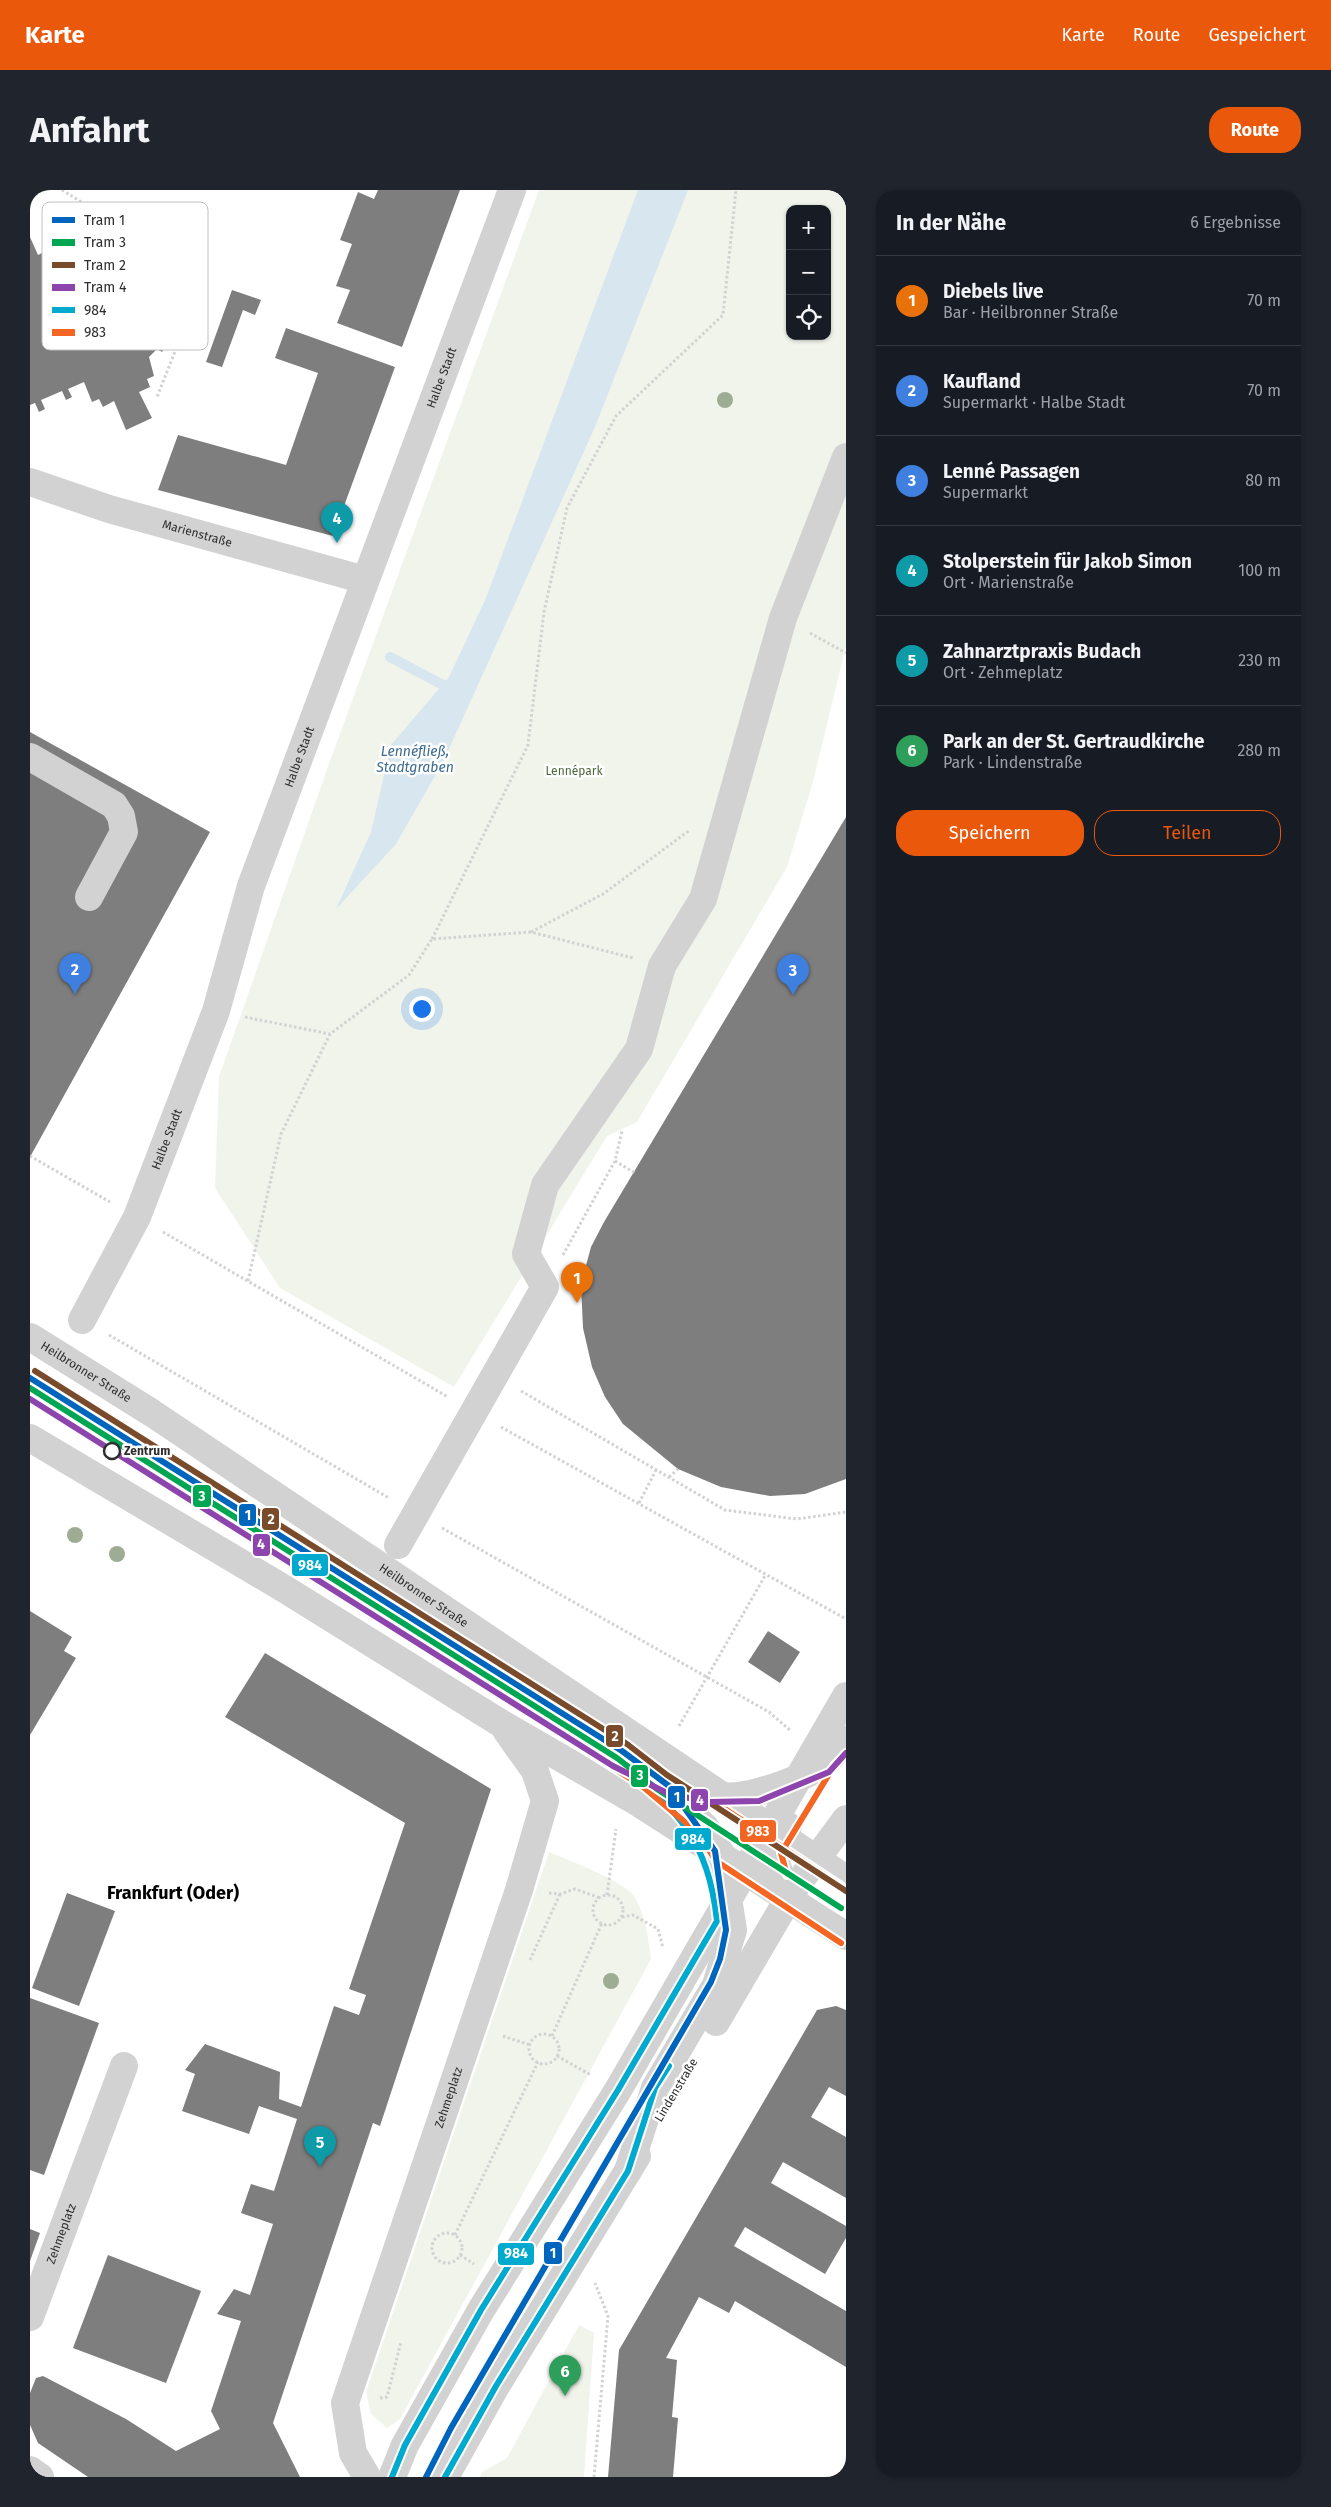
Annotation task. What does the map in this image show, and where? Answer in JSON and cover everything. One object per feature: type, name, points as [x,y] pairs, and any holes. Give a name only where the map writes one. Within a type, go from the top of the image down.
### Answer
[{"type":"street","name":"Halbe Stadt","points":[[82,1320],[137,1217],[216,1011],[250,886],[512,190]]},
{"type":"street","points":[[398,1545],[545,1287],[526,1254],[545,1185],[639,1049],[662,966],[703,899],[783,618],[846,457]]},
{"type":"street","name":"Marienstraße","points":[[30,482],[109,509],[365,580]]},
{"type":"street","points":[[30,757],[114,805],[121,816],[124,832],[89,897]]},
{"type":"street","name":"Heilbronner Straße","points":[[30,1337],[152,1413],[846,1879]]},
{"type":"street","points":[[30,1388],[619,1760],[685,1809],[705,1827],[721,1854],[723,1910]]},
{"type":"street","points":[[30,1438],[283,1588],[502,1724],[634,1800],[721,1854],[749,1864],[789,1900],[846,1936]]},
{"type":"street","points":[[789,1900],[772,1852],[776,1833],[801,1776],[846,1696]]},
{"type":"street","name":"Zehmeplatz","points":[[367,2477],[354,2453],[345,2403],[519,1890],[545,1801],[535,1771],[502,1724]]},
{"type":"street","points":[[392,2477],[405,2445],[481,2310],[618,2090],[749,1864],[776,1833],[846,1731]]},
{"type":"street","points":[[619,1760],[662,1782],[723,1797],[761,1793],[801,1776],[827,1761],[846,1740]]},
{"type":"street","points":[[619,1760],[650,1788],[693,1837],[704,1858],[715,1902],[723,1910],[733,1930],[726,1960],[716,1986],[655,2088],[628,2171]]},
{"type":"street","name":"Lindenstraße","points":[[445,2477],[496,2386],[628,2171],[789,1900],[816,1859],[846,1819]]},
{"type":"street","name":"Zehmeplatz","points":[[30,2317],[124,2066]]},
{"type":"street","points":[[30,2470],[40,2477]]},
{"type":"path","points":[[62,190],[81,202]]},
{"type":"path","points":[[248,1281],[281,1134],[330,1034],[409,975],[432,939],[528,745],[544,612],[567,508],[616,416],[723,315],[736,190]]},
{"type":"path","points":[[157,397],[176,350]]},
{"type":"path","points":[[783,618],[846,653]]},
{"type":"path","points":[[531,932],[603,894],[693,829],[722,830]]},
{"type":"path","points":[[432,939],[531,932],[662,966]]},
{"type":"path","points":[[216,1011],[330,1034]]},
{"type":"path","points":[[545,1287],[615,1161],[623,1124]]},
{"type":"path","points":[[30,1156],[474,1412],[846,1618]]},
{"type":"path","points":[[615,1161],[635,1173]]},
{"type":"path","points":[[494,1376],[725,1510],[797,1519],[846,1512]]},
{"type":"path","points":[[669,1477],[678,1469]]},
{"type":"path","points":[[639,1503],[656,1470]]},
{"type":"path","points":[[679,1726],[766,1574]]},
{"type":"path","points":[[608,1896],[616,1829]]},
{"type":"path","points":[[519,1890],[560,1894],[575,1889],[600,1898],[608,1896],[620,1900],[623,1908],[621,1917]]},
{"type":"path","points":[[600,1898],[595,1904],[594,1913],[602,1923],[611,1924],[621,1917],[633,1915],[658,1929],[663,1948]]},
{"type":"path","points":[[552,2036],[602,1923]]},
{"type":"path","points":[[543,2034],[552,2036],[559,2048],[557,2056],[546,2063],[538,2062],[529,2050],[532,2041],[543,2034]]},
{"type":"path","points":[[557,2056],[594,2077]]},
{"type":"path","points":[[455,2236],[538,2062]]},
{"type":"path","points":[[446,2233],[455,2236],[462,2247],[460,2255],[453,2261],[444,2262],[436,2257],[432,2249],[438,2236],[446,2233]]},
{"type":"path","points":[[580,2247],[608,2316],[594,2477]]},
{"type":"path","points":[[460,2255],[475,2264]]},
{"type":"green space","name":"Lennépark","points":[[539,190],[846,190],[846,646],[813,782],[787,867],[637,1122],[607,1136],[454,1387],[280,1288],[215,1188],[219,1077],[330,761]]},
{"type":"green space","points":[[549,1852],[608,1878],[628,1890],[634,1896],[644,1919],[651,1959],[400,2419],[387,2428],[371,2414],[366,2392]]},
{"type":"green space","points":[[579,2325],[594,2333],[584,2477],[480,2477],[482,2472],[507,2458]]},
{"type":"water","name":"Lennéfließ, Stadtgraben","points":[[638,190],[688,190],[595,427],[443,762],[396,844],[336,909],[371,832],[391,745],[449,677],[486,598]]},
{"type":"building","points":[[378,190],[460,190],[402,347],[337,323],[350,290],[336,286],[352,244],[340,240],[358,192],[374,199]]},
{"type":"building","points":[[30,237],[38,255],[42,253],[42,350],[156,350],[149,357],[154,376],[147,379],[150,387],[139,392],[152,418],[126,430],[114,401],[103,407],[99,399],[92,402],[84,382],[68,389],[72,397],[66,400],[62,391],[41,400],[45,409],[39,412],[35,403],[30,405]]},
{"type":"building","points":[[232,290],[261,300],[255,315],[243,310],[222,367],[206,362]]},
{"type":"building","points":[[286,328],[395,367],[333,536],[158,490],[178,435],[286,465],[318,373],[275,358]]},
{"type":"building","points":[[30,732],[210,832],[30,1157]]},
{"type":"building","points":[[846,817],[846,1479],[805,1494],[770,1496],[721,1487],[678,1469],[623,1424],[605,1397],[592,1367],[583,1328],[581,1284],[591,1247],[604,1222]]},
{"type":"building","points":[[30,1611],[72,1637],[64,1651],[76,1658],[30,1735]]},
{"type":"building","points":[[768,1631],[800,1652],[780,1683],[748,1662]]},
{"type":"building","points":[[265,1653],[491,1789],[380,2126],[373,2123],[273,2423],[300,2477],[88,2477],[38,2443],[30,2425],[30,2393],[36,2378],[43,2376],[126,2419],[176,2451],[220,2429],[211,2411],[241,2321],[217,2314],[234,2289],[250,2295],[273,2224],[241,2213],[251,2184],[274,2191],[297,2119],[259,2106],[249,2134],[182,2111],[195,2074],[185,2070],[205,2044],[280,2072],[279,2099],[301,2107],[334,2006],[359,2015],[366,1995],[349,1989],[405,1823],[225,1717]]},
{"type":"building","points":[[67,1893],[115,1911],[79,2006],[32,1988]]},
{"type":"building","points":[[30,1998],[99,2023],[44,2175],[30,2170]]},
{"type":"building","points":[[836,2006],[846,2010],[846,2096],[829,2087],[811,2117],[846,2137],[846,2198],[783,2162],[771,2183],[846,2226],[846,2238],[825,2274],[745,2227],[734,2246],[846,2311],[846,2367],[735,2301],[729,2313],[699,2297],[666,2358],[677,2360],[672,2417],[678,2418],[673,2477],[608,2477],[619,2350],[817,2010]]},
{"type":"building","points":[[30,2229],[40,2233],[30,2261]]},
{"type":"building","points":[[108,2255],[201,2291],[166,2383],[73,2348]]},
{"type":"waterway","points":[[390,657],[443,685]]},
{"type":"tram line","name":"2","points":[[35,1371],[627,1744],[667,1775],[846,1891]]},
{"type":"tram line","name":"1","points":[[30,1378],[622,1751],[669,1786],[715,1851],[726,1930],[720,1959],[711,1982],[451,2428],[426,2477]]},
{"type":"tram line","name":"3","points":[[30,1388],[617,1758],[657,1789],[841,1908]]},
{"type":"tram line","name":"4","points":[[30,1399],[613,1766],[669,1794],[709,1802],[759,1801],[829,1772],[846,1753]]},
{"type":"transit line","name":"984","points":[[30,1388],[619,1760],[674,1812],[698,1848],[706,1869],[713,1893],[717,1921],[618,2090],[481,2310],[405,2445],[392,2477]]},
{"type":"transit line","name":"983","points":[[30,1398],[642,1786],[698,1833],[716,1861],[841,1943]]},
{"type":"transit line","name":"983","points":[[787,1875],[781,1853],[834,1766],[846,1753]]},
{"type":"transit line","name":"983","points":[[668,1792],[719,1805],[841,1886]]},
{"type":"transit line","name":"984","points":[[445,2477],[496,2386],[628,2171],[655,2088],[669,2066]]},
{"type":"place","name":"Stolperstein für Jakob Simon","points":[[337,543]]},
{"type":"place","name":"Kaufland","points":[[75,994]]},
{"type":"place","name":"Lenné Passagen","points":[[793,995]]},
{"type":"place","name":"Diebels live","points":[[577,1303]]},
{"type":"place","name":"Zentrum","points":[[112,1451]]},
{"type":"place","name":"Zahnarztpraxis Budach","points":[[320,2167]]},
{"type":"place","name":"Park an der St. Gertraudkirche","points":[[565,2396]]},
{"type":"district","name":"Frankfurt (Oder)","points":[[173,1893]]}]
